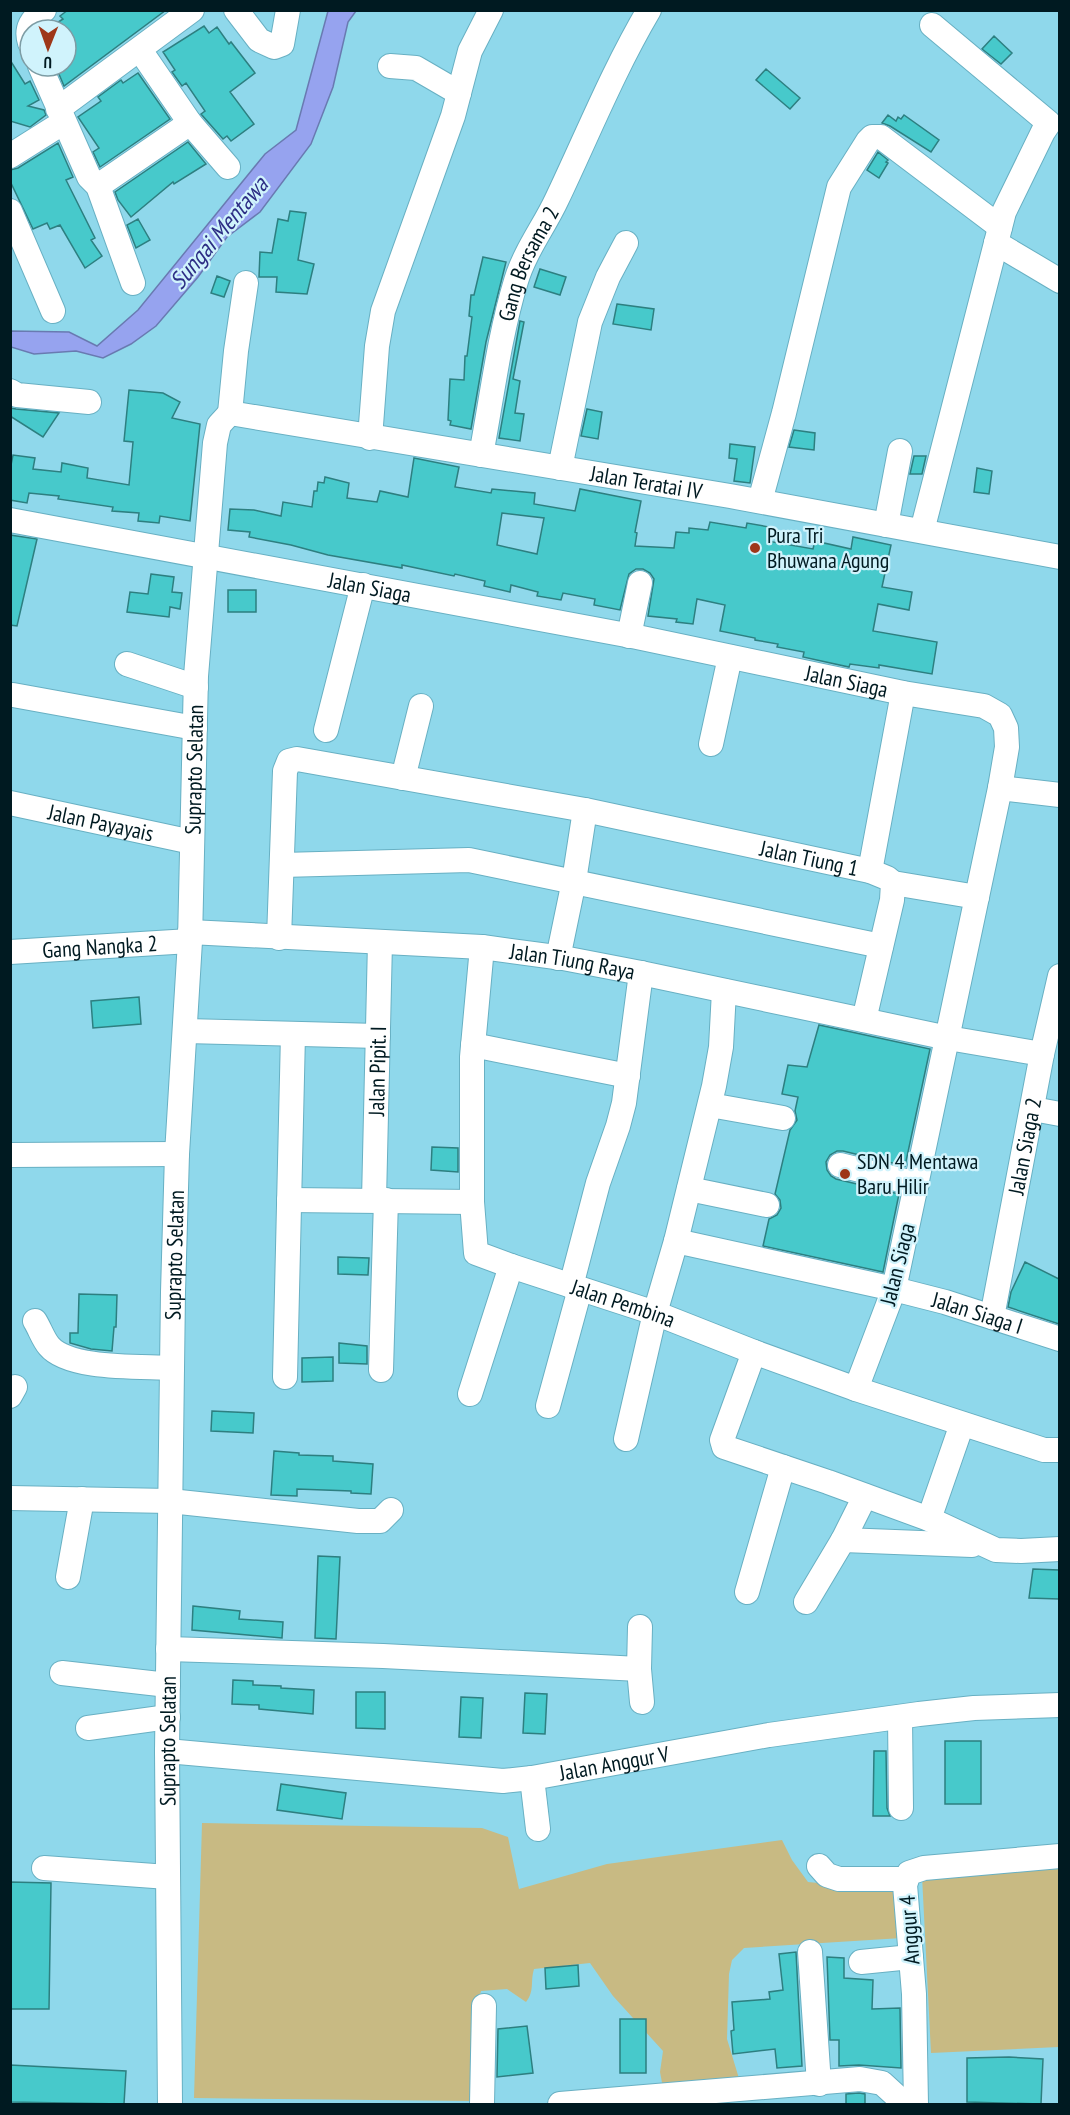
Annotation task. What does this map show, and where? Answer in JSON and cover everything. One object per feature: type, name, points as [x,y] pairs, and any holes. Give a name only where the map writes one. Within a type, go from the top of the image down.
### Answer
[{"type":"street","points":[[10,156],[192,10]]},
{"type":"street","points":[[236,10],[259,40],[274,47],[282,44],[288,10]]},
{"type":"street","points":[[370,438],[377,346],[383,311],[408,245],[459,93],[470,51],[491,10]]},
{"type":"street","name":"Gang Bersama 2","points":[[481,455],[507,310],[517,278],[527,253],[551,212],[609,83],[649,10]]},
{"type":"street","points":[[932,25],[1054,128]]},
{"type":"street","points":[[140,50],[190,123],[228,167]]},
{"type":"street","points":[[390,66],[416,68],[459,93]]},
{"type":"street","points":[[45,78],[89,177],[98,186],[133,283]]},
{"type":"street","points":[[98,186],[190,123]]},
{"type":"street","points":[[922,531],[1004,212],[1042,132],[1054,128]]},
{"type":"street","points":[[760,501],[839,187],[872,137],[881,137],[998,235],[1059,281]]},
{"type":"street","points":[[10,211],[53,311]]},
{"type":"street","points":[[560,468],[590,322],[608,277],[626,243]]},
{"type":"street","points":[[230,413],[246,283]]},
{"type":"street","points":[[10,392],[17,395],[89,402]]},
{"type":"street","name":"Jalan Teratai IV","points":[[230,413],[760,501],[1059,557]]},
{"type":"street","name":"Suprapto Selatan","points":[[170,2104],[167,1751],[177,1154],[190,937],[196,687],[205,555],[215,443],[219,425],[230,413]]},
{"type":"street","points":[[886,525],[900,451]]},
{"type":"street","name":"Jalan Siaga","points":[[10,520],[628,636],[903,693],[984,706],[1000,715],[1006,728],[1007,747],[948,1038],[894,1288],[856,1389]]},
{"type":"street","points":[[628,636],[640,583]]},
{"type":"street","points":[[326,730],[363,585]]},
{"type":"street","points":[[711,744],[730,657]]},
{"type":"street","points":[[127,664],[196,687]]},
{"type":"street","points":[[870,871],[903,693]]},
{"type":"street","points":[[13,695],[195,728]]},
{"type":"street","points":[[403,778],[421,706]]},
{"type":"street","name":"Jalan Tiung 1","points":[[282,865],[285,771],[289,761],[297,759],[585,810],[870,871],[887,878],[893,884]]},
{"type":"street","points":[[1000,788],[1059,795]]},
{"type":"street","name":"Jalan Payayais","points":[[10,803],[192,842]]},
{"type":"street","points":[[558,958],[574,881],[585,810]]},
{"type":"street","points":[[279,938],[282,865],[470,860],[881,946]]},
{"type":"street","points":[[864,1020],[892,900],[893,884],[977,897]]},
{"type":"street","name":"Jalan Tiung Raya","points":[[190,937],[279,938],[482,947],[641,973],[948,1038],[1042,1054]]},
{"type":"street","name":"Gang Nangka 2","points":[[10,952],[190,937]]},
{"type":"street","name":"Jalan Pipit. I","points":[[380,942],[378,1036],[381,1370]]},
{"type":"street","name":"Jalan Pembina","points":[[482,947],[473,1045],[472,1202],[476,1253],[655,1312],[754,1352],[856,1389],[1044,1450],[1059,1450]]},
{"type":"street","points":[[548,1406],[598,1184],[618,1126],[628,1076],[641,973]]},
{"type":"street","name":"Jalan Siaga 2","points":[[992,1317],[1059,976]]},
{"type":"street","points":[[626,1439],[655,1312],[676,1241],[719,1065],[724,991]]},
{"type":"street","points":[[185,1031],[378,1036]]},
{"type":"street","points":[[285,1377],[292,1034]]},
{"type":"street","points":[[473,1045],[628,1076]]},
{"type":"street","points":[[710,1105],[783,1118]]},
{"type":"street","points":[[1033,1109],[1059,1114]]},
{"type":"street","points":[[10,1155],[177,1154]]},
{"type":"street","points":[[840,1166],[916,1184]]},
{"type":"street","points":[[689,1189],[767,1204]]},
{"type":"street","points":[[289,1200],[472,1202]]},
{"type":"street","name":"Jalan Siaga I","points":[[676,1241],[894,1288],[1059,1339]]},
{"type":"street","points":[[470,1394],[511,1266]]},
{"type":"street","points":[[35,1321],[49,1347],[67,1358],[93,1363],[172,1368]]},
{"type":"street","points":[[754,1352],[722,1443],[726,1448],[929,1519],[1004,1551],[1059,1549]]},
{"type":"street","points":[[929,1519],[962,1424]]},
{"type":"street","points":[[747,1592],[783,1467]]},
{"type":"street","points":[[806,1602],[843,1540],[865,1496]]},
{"type":"street","points":[[10,1498],[170,1501],[358,1521],[380,1521],[391,1510]]},
{"type":"street","points":[[69,1577],[82,1499]]},
{"type":"street","points":[[843,1540],[988,1546]]},
{"type":"street","points":[[640,1627],[639,1669],[642,1702]]},
{"type":"street","points":[[168,1649],[383,1656],[639,1669]]},
{"type":"street","points":[[62,1673],[168,1685]]},
{"type":"street","name":"Jalan Anggur V","points":[[167,1751],[503,1781],[532,1778],[770,1735],[900,1717],[974,1708],[1059,1705]]},
{"type":"street","points":[[88,1728],[168,1717]]},
{"type":"street","points":[[900,1717],[901,1808]]},
{"type":"street","points":[[532,1778],[538,1829]]},
{"type":"street","name":"Anggur 4","points":[[916,2104],[914,1994],[906,1878],[909,1873],[924,1868],[1059,1856]]},
{"type":"street","points":[[819,1866],[827,1875],[839,1879],[906,1878]]},
{"type":"street","points":[[44,1868],[168,1877]]},
{"type":"street","points":[[810,1952],[819,2084]]},
{"type":"street","points":[[861,1962],[911,1957]]},
{"type":"street","points":[[482,2104],[484,2006]]},
{"type":"street","points":[[560,2104],[622,2102],[860,2079],[882,2083],[905,2104]]},
{"type":"shaded area","points":[[202,1823],[482,1828],[508,1837],[519,1889],[607,1864],[782,1840],[792,1860],[808,1882],[901,1891],[902,1938],[744,1948],[732,1960],[729,1974],[727,2039],[741,2085],[663,2088],[660,2072],[663,2051],[613,1996],[590,1963],[534,1969],[531,1990],[526,2002],[507,1989],[481,1991],[478,2002],[470,2101],[194,2098]]},
{"type":"shaded area","points":[[1059,1869],[1059,2047],[931,2053],[922,1876]]},
{"type":"water","name":"Sungai Mentawa","points":[[328,11],[356,11],[348,22],[333,87],[311,144],[260,212],[227,237],[198,277],[156,326],[131,344],[103,358],[76,351],[34,354],[11,347],[11,331],[69,332],[97,346],[138,310],[265,154],[296,130]]},
{"type":"building","points":[[68,10],[166,10],[78,76],[78,18],[60,16]]},
{"type":"building","points":[[204,26],[209,33],[217,27],[255,73],[230,92],[254,124],[231,141],[227,136],[223,139],[201,114],[205,111],[186,83],[182,86],[172,72],[175,70],[163,52]]},
{"type":"building","points":[[994,36],[1012,53],[1001,64],[982,49]]},
{"type":"building","points":[[10,60],[18,73],[18,78],[21,78],[25,84],[30,81],[39,100],[28,106],[44,110],[46,115],[30,127],[10,121]]},
{"type":"building","points":[[766,69],[800,98],[790,109],[756,80]]},
{"type":"building","points":[[138,73],[170,119],[100,167],[93,152],[99,148],[78,117],[101,101],[98,97],[121,80],[123,83]]},
{"type":"building","points":[[61,78],[75,78],[64,86]]},
{"type":"building","points":[[888,115],[896,121],[898,117],[901,119],[904,115],[939,140],[931,152],[882,123]]},
{"type":"building","points":[[188,142],[206,164],[174,184],[173,182],[131,217],[115,192]]},
{"type":"building","points":[[58,143],[73,177],[66,180],[95,238],[91,240],[102,256],[85,268],[60,225],[50,229],[47,223],[33,229],[10,181],[10,170],[18,168]]},
{"type":"building","points":[[878,152],[888,160],[879,178],[867,170]]},
{"type":"building","points":[[290,211],[306,213],[298,260],[314,264],[307,294],[276,292],[277,277],[259,277],[260,252],[272,253],[278,219],[288,221]]},
{"type":"building","points":[[138,219],[150,240],[136,248],[127,225]]},
{"type":"building","points":[[483,257],[506,262],[486,342],[471,429],[450,425],[451,421],[448,420],[450,379],[464,380],[465,356],[467,356],[472,317],[469,316],[471,295],[474,295]]},
{"type":"building","points":[[540,269],[566,277],[560,295],[534,287]]},
{"type":"building","points":[[217,276],[230,281],[224,297],[211,293]]},
{"type":"building","points":[[617,304],[654,309],[651,330],[613,324]]},
{"type":"building","points":[[520,321],[524,322],[513,379],[520,381],[515,413],[524,414],[520,441],[499,438]]},
{"type":"building","points":[[129,390],[163,393],[180,402],[172,418],[200,424],[190,521],[160,516],[159,523],[138,521],[139,513],[112,511],[113,507],[58,499],[59,496],[29,493],[27,503],[10,500],[10,470],[13,455],[35,458],[33,469],[61,472],[62,463],[88,468],[87,478],[129,485],[133,442],[124,441]]},
{"type":"building","points":[[10,408],[59,413],[43,437],[10,416]]},
{"type":"building","points":[[587,409],[602,412],[598,439],[581,436]]},
{"type":"building","points":[[794,430],[815,433],[814,450],[789,447]]},
{"type":"building","points":[[730,444],[755,447],[750,483],[734,481],[737,459],[729,458]]},
{"type":"building","points":[[914,456],[926,456],[922,474],[910,474]]},
{"type":"building","points":[[414,458],[459,467],[455,487],[491,493],[492,489],[535,493],[534,504],[575,511],[580,489],[641,501],[635,532],[637,533],[635,546],[674,548],[676,532],[689,533],[689,528],[708,530],[710,522],[746,528],[747,523],[769,527],[767,541],[813,549],[815,541],[851,549],[853,537],[891,545],[882,587],[912,592],[909,610],[878,604],[873,631],[937,642],[932,674],[879,665],[879,668],[850,664],[849,667],[803,657],[804,652],[777,647],[778,644],[720,631],[725,605],[697,599],[693,624],[676,622],[677,619],[648,616],[654,579],[643,569],[636,569],[629,574],[620,610],[594,605],[595,599],[563,593],[561,600],[537,596],[538,592],[511,585],[510,592],[484,586],[485,581],[455,574],[454,576],[402,565],[402,568],[328,555],[249,537],[250,532],[228,530],[230,509],[254,510],[281,516],[283,502],[312,507],[314,491],[317,491],[318,482],[324,483],[325,477],[349,483],[347,498],[377,502],[380,491],[408,497]],"holes":[[[502,513],[544,518],[537,554],[497,545]]]},
{"type":"building","points":[[977,468],[992,471],[989,494],[974,492]]},
{"type":"building","points":[[10,535],[37,539],[17,626],[10,625]]},
{"type":"building","points":[[151,574],[174,577],[172,592],[182,593],[180,609],[170,607],[169,617],[127,612],[130,592],[148,594]]},
{"type":"building","points":[[228,590],[256,590],[256,612],[228,612]]},
{"type":"building","points":[[139,997],[141,1024],[93,1028],[91,1001]]},
{"type":"building","name":"SDN 4 Mentawa Baru Hilir","points":[[819,1025],[930,1049],[905,1166],[843,1151],[830,1155],[826,1162],[827,1170],[836,1179],[899,1194],[883,1272],[763,1246],[769,1219],[777,1215],[781,1208],[780,1200],[775,1194],[790,1130],[797,1120],[795,1111],[798,1097],[782,1094],[788,1065],[807,1067]]},
{"type":"building","points":[[432,1147],[458,1148],[458,1172],[431,1170]]},
{"type":"building","points":[[338,1257],[369,1258],[368,1275],[338,1274]]},
{"type":"building","points":[[1025,1262],[1059,1279],[1059,1324],[1008,1307],[1011,1292]]},
{"type":"building","points":[[79,1294],[117,1295],[116,1327],[114,1327],[112,1351],[91,1349],[70,1343],[70,1333],[78,1333]]},
{"type":"building","points":[[339,1343],[367,1346],[367,1364],[339,1363]]},
{"type":"building","points":[[333,1357],[333,1381],[302,1382],[302,1358]]},
{"type":"building","points":[[212,1411],[254,1413],[253,1433],[211,1431]]},
{"type":"building","points":[[274,1451],[299,1453],[299,1455],[333,1456],[333,1461],[373,1464],[371,1494],[297,1489],[297,1496],[271,1495]]},
{"type":"building","points":[[318,1556],[340,1557],[336,1639],[315,1638]]},
{"type":"building","points":[[1033,1569],[1059,1570],[1059,1599],[1029,1598]]},
{"type":"building","points":[[193,1606],[240,1611],[239,1619],[283,1622],[282,1638],[192,1630]]},
{"type":"building","points":[[233,1680],[253,1681],[253,1685],[314,1690],[313,1714],[259,1709],[259,1705],[232,1704]]},
{"type":"building","points":[[356,1692],[385,1692],[385,1729],[356,1728]]},
{"type":"building","points":[[525,1693],[547,1694],[545,1734],[523,1733]]},
{"type":"building","points":[[461,1697],[483,1698],[481,1738],[459,1737]]},
{"type":"building","points":[[945,1741],[981,1741],[981,1804],[945,1804]]},
{"type":"building","points":[[874,1751],[886,1751],[887,1808],[890,1816],[873,1816]]},
{"type":"building","points":[[281,1784],[346,1793],[342,1819],[277,1810]]},
{"type":"building","points":[[10,1882],[51,1883],[49,2009],[10,2009]]},
{"type":"building","points":[[796,1952],[802,2066],[777,2068],[775,2049],[733,2054],[732,2002],[770,1999],[769,1992],[783,1990],[779,1954]]},
{"type":"building","points":[[827,1957],[844,1958],[844,1978],[873,1980],[872,2009],[900,2008],[901,2068],[839,2066],[839,2040],[830,2040]]},
{"type":"building","points":[[578,1965],[579,1986],[546,1989],[545,1968]]},
{"type":"building","points":[[620,2019],[646,2019],[646,2073],[620,2073]]},
{"type":"building","points":[[527,2026],[533,2073],[497,2077],[498,2029]]},
{"type":"building","points":[[967,2058],[1043,2059],[1041,2104],[967,2102]]},
{"type":"building","points":[[10,2065],[126,2071],[124,2104],[10,2102]]},
{"type":"building","points":[[846,2094],[865,2094],[865,2104],[846,2104]]},
{"type":"place","name":"Pura Tri Bhuwana Agung","points":[[755,548]]},
{"type":"place","name":"SDN 4 Mentawa Baru Hilir","points":[[845,1174]]}]
